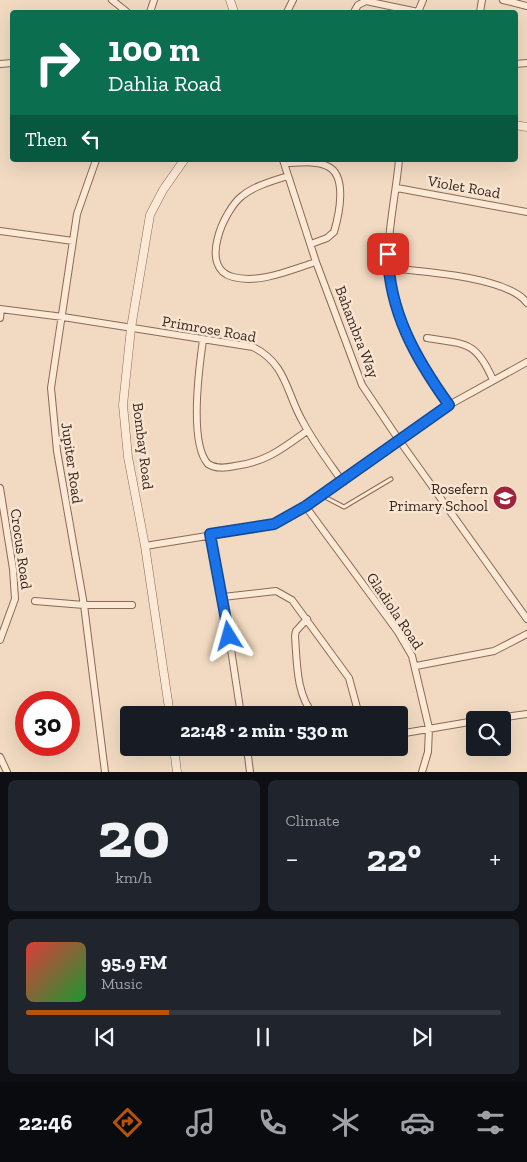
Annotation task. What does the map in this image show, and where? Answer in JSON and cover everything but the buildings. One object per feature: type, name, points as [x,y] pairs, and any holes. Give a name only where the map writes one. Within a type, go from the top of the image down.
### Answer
[{"type":"street","points":[[112,0],[124,10]]},
{"type":"street","points":[[502,0],[527,6]]},
{"type":"street","points":[[355,10],[358,5],[366,1],[384,3],[410,10]]},
{"type":"street","name":"Jupiter Road","points":[[95,162],[77,214],[51,388],[66,514],[84,605],[105,772]]},
{"type":"street","name":"Bombay Road","points":[[169,706],[123,414],[123,391],[131,328],[150,215],[162,190],[183,162]]},
{"type":"street","points":[[283,162],[328,166],[336,173],[340,181],[334,232],[327,238],[311,244]]},
{"type":"street","name":"Bahambra Way","points":[[283,162],[316,262],[362,385],[527,619]]},
{"type":"street","points":[[399,162],[388,268],[391,291],[408,341],[449,405]]},
{"type":"street","points":[[288,176],[261,185],[242,195],[234,204],[219,232],[216,245],[216,263],[227,275],[244,278],[267,276],[316,262]]},
{"type":"street","name":"Violet Road","points":[[397,188],[527,212]]},
{"type":"street","points":[[0,231],[73,241]]},
{"type":"street","points":[[388,268],[488,283],[509,288],[519,294],[527,303]]},
{"type":"street","points":[[0,318],[1,309]]},
{"type":"street","name":"Primrose Road","points":[[1,309],[253,347],[270,357],[284,378],[296,410],[307,431],[342,481]]},
{"type":"street","points":[[428,338],[458,343],[476,350],[485,362],[492,380]]},
{"type":"street","points":[[203,340],[198,381],[197,413],[202,452],[208,464],[225,468],[260,462],[307,431]]},
{"type":"street","points":[[145,546],[274,524],[306,506],[449,405],[527,362]]},
{"type":"street","name":"Crocus Road","points":[[0,488],[15,588],[12,610],[0,640]]},
{"type":"street","name":"Gladiola Road","points":[[306,506],[406,643],[416,666],[429,728],[428,752],[422,772]]},
{"type":"street","points":[[210,534],[223,597],[241,706]]},
{"type":"street","points":[[223,597],[276,591],[292,600],[349,678],[357,706]]},
{"type":"street","points":[[35,601],[84,605],[132,604]]},
{"type":"street","points":[[307,619],[298,627],[294,636],[300,688],[307,706]]},
{"type":"street","points":[[416,666],[494,651],[527,634]]},
{"type":"street","points":[[511,716],[527,714]]},
{"type":"street","points":[[408,732],[466,722]]},
{"type":"street","points":[[175,756],[177,772]]},
{"type":"street","points":[[248,756],[250,772]]},
{"type":"street","points":[[0,757],[7,772]]},
{"type":"lane","points":[[322,495],[344,507],[391,479]]},
{"type":"place","name":"Rosefern Primary School","points":[[505,498]]},
{"type":"route","points":[[229,636],[210,534],[263,527],[281,521],[306,506],[449,405],[428,377],[408,341],[391,291],[388,254]]}]
